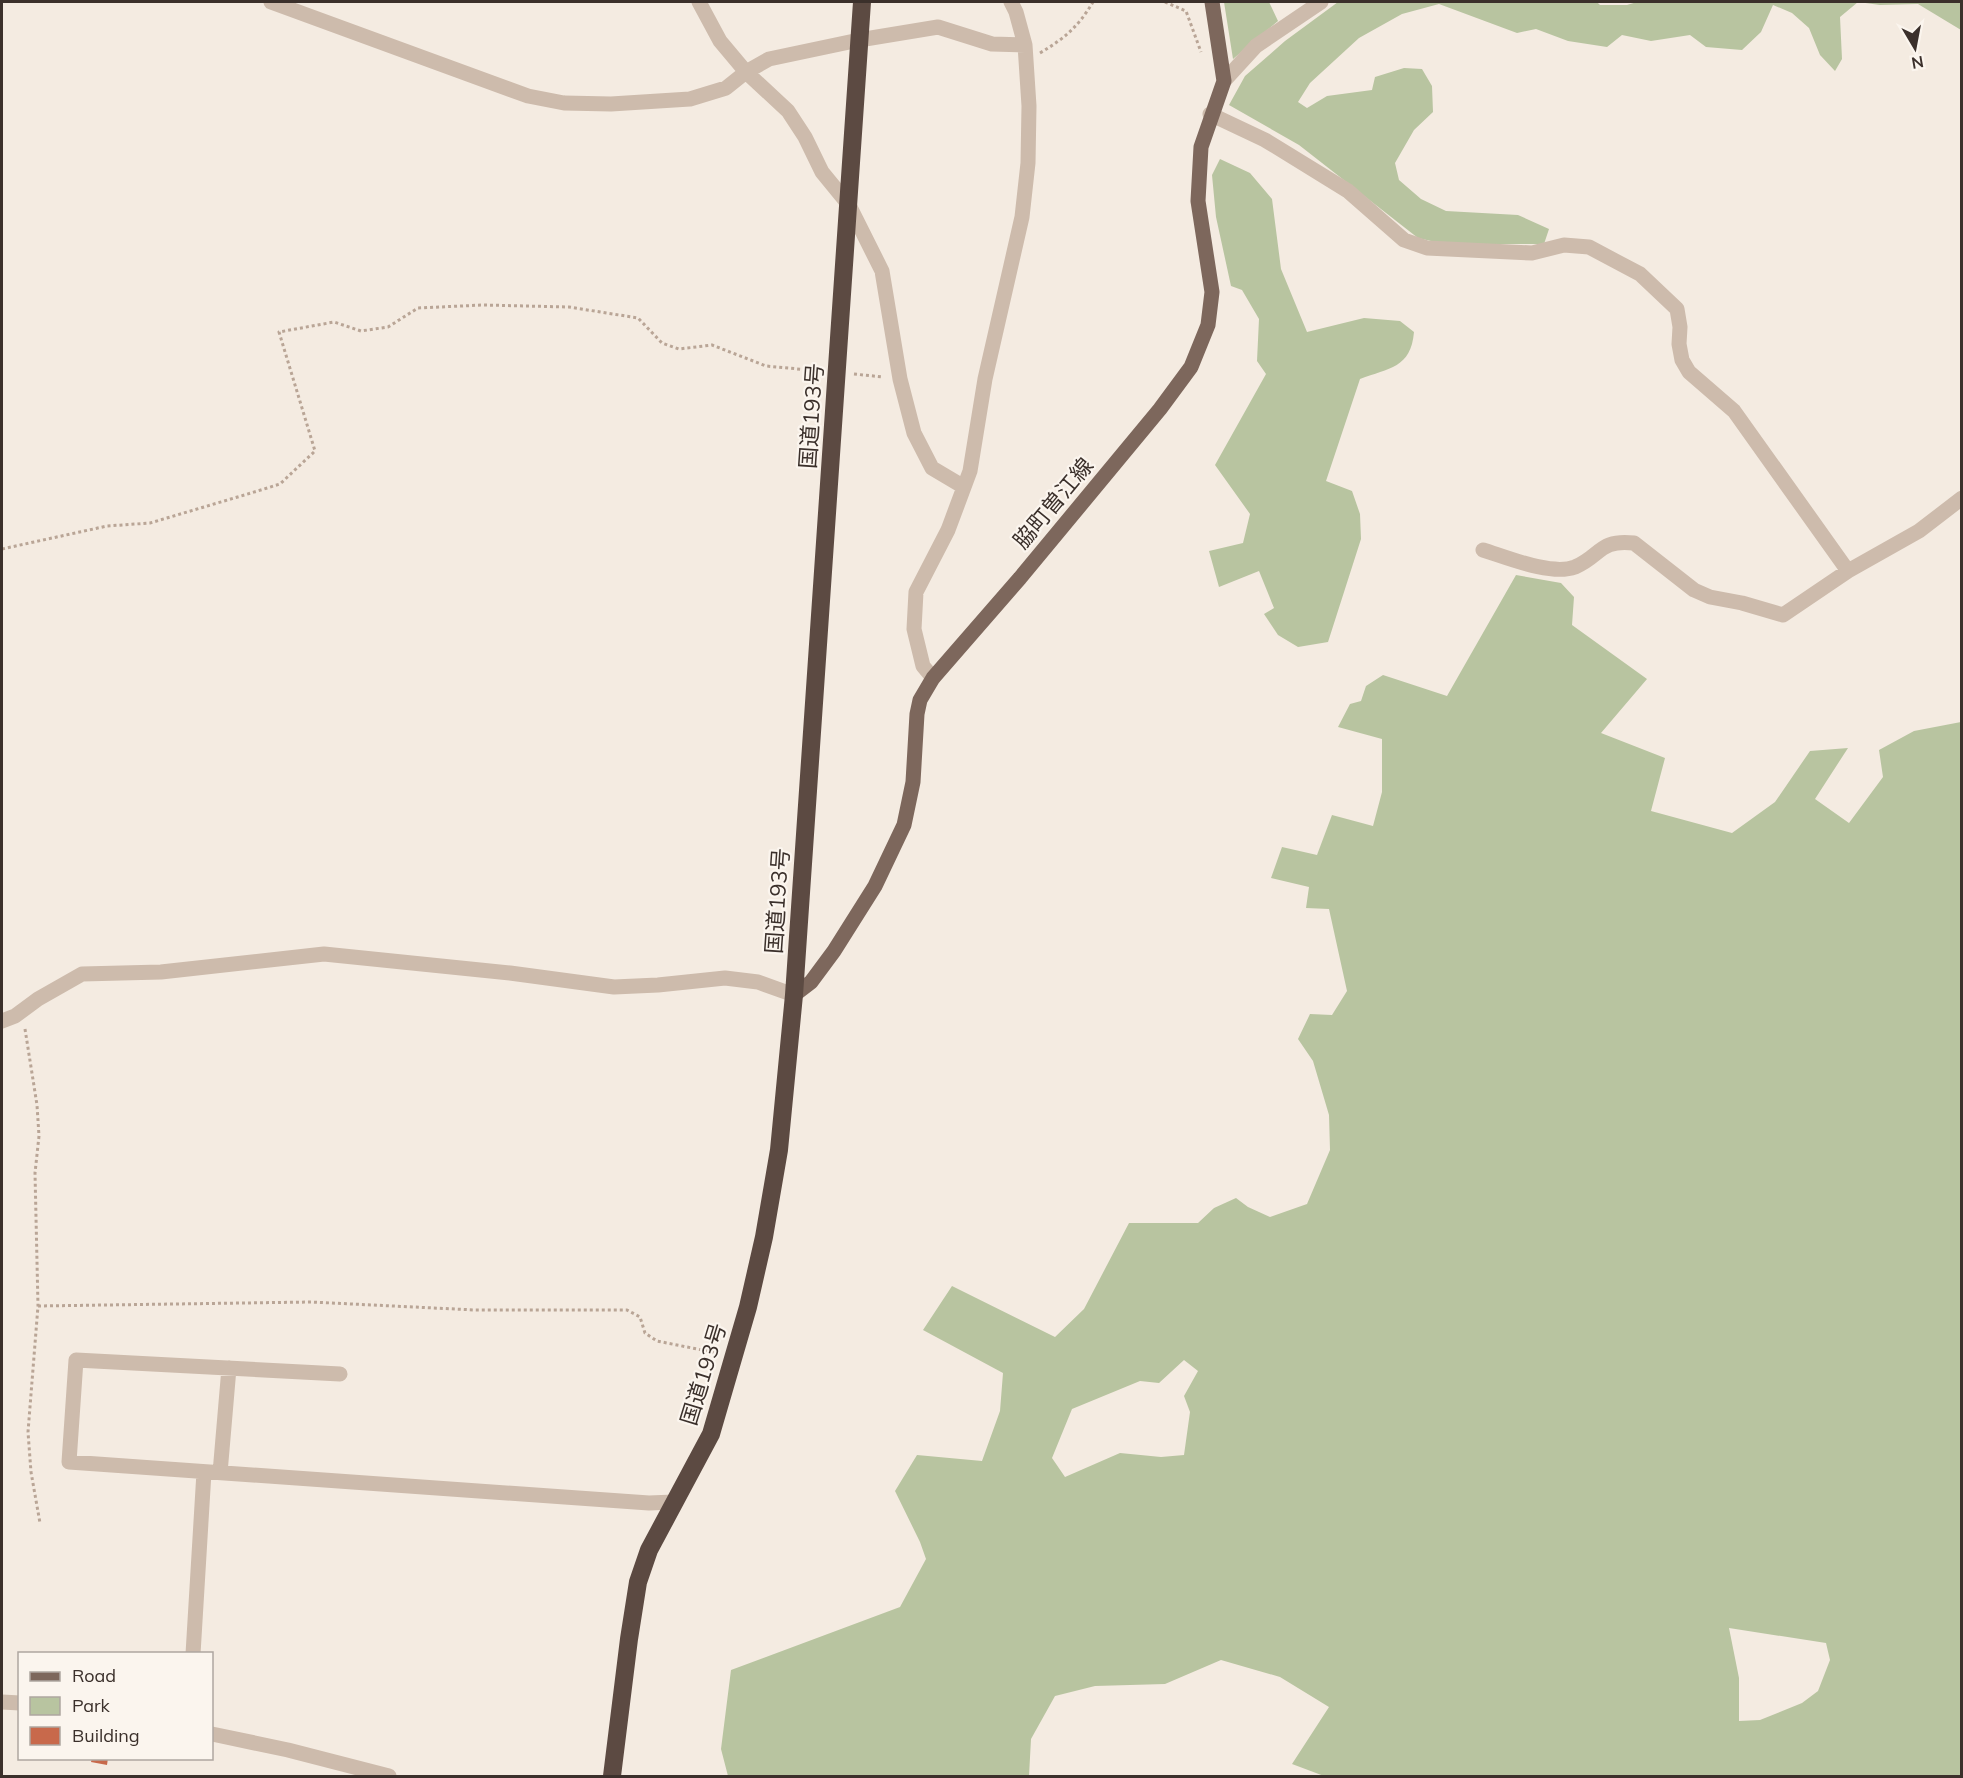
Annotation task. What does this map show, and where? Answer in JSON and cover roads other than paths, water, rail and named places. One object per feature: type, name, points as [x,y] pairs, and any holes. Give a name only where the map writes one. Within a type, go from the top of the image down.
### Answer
[{"type":"highway","name":"国道193号","points":[[612,1776],[638,1582],[649,1550],[711,1434],[764,1237],[778,1150],[794,995],[862,2]]},
{"type":"main road","points":[[1212,2],[1224,81]]},
{"type":"main road","name":"脇町曽江線","points":[[794,995],[811,982],[834,951],[875,886],[904,825],[913,782],[917,714],[920,700],[933,678],[1020,578],[1160,409],[1191,367],[1208,325],[1212,292],[1198,201],[1200,147],[1210,114],[1224,81]]},
{"type":"street","points":[[271,2],[528,96],[564,103],[611,104],[690,99],[726,88],[746,72],[770,59],[860,40],[939,27],[992,44],[1025,45]]},
{"type":"street","points":[[699,2],[720,41],[746,72],[788,111],[805,137],[822,172],[849,204],[882,271],[900,379],[914,433],[932,468],[964,487]]},
{"type":"street","points":[[933,678],[923,666],[914,629],[916,592],[948,530],[970,471],[985,379],[1022,217],[1028,163],[1029,106],[1025,45],[1011,2]]},
{"type":"street","points":[[1224,81],[1257,46],[1321,2]]},
{"type":"street","points":[[1210,114],[1265,140],[1348,191],[1404,240],[1427,248],[1532,253],[1564,245],[1589,248],[1640,274],[1677,309],[1680,352],[1689,372],[1734,411],[1848,570]]},
{"type":"street","points":[[1483,550],[1544,567],[1563,569],[1575,566],[1607,544],[1634,543],[1694,590],[1710,597],[1742,603],[1783,615],[1848,570],[1920,531],[1962,498]]},
{"type":"street","points":[[8,1018],[82,974],[161,972],[324,954],[510,973],[614,987],[724,978],[758,982],[794,995]]},
{"type":"street","points":[[340,1374],[76,1360],[69,1462],[637,1502],[674,1502]]},
{"type":"street","points":[[220,1473],[229,1368]]},
{"type":"street","points":[[193,1652],[204,1472]]},
{"type":"street","points":[[2,1702],[18,1703]]},
{"type":"street","points":[[213,1734],[288,1750],[389,1776]]}]
